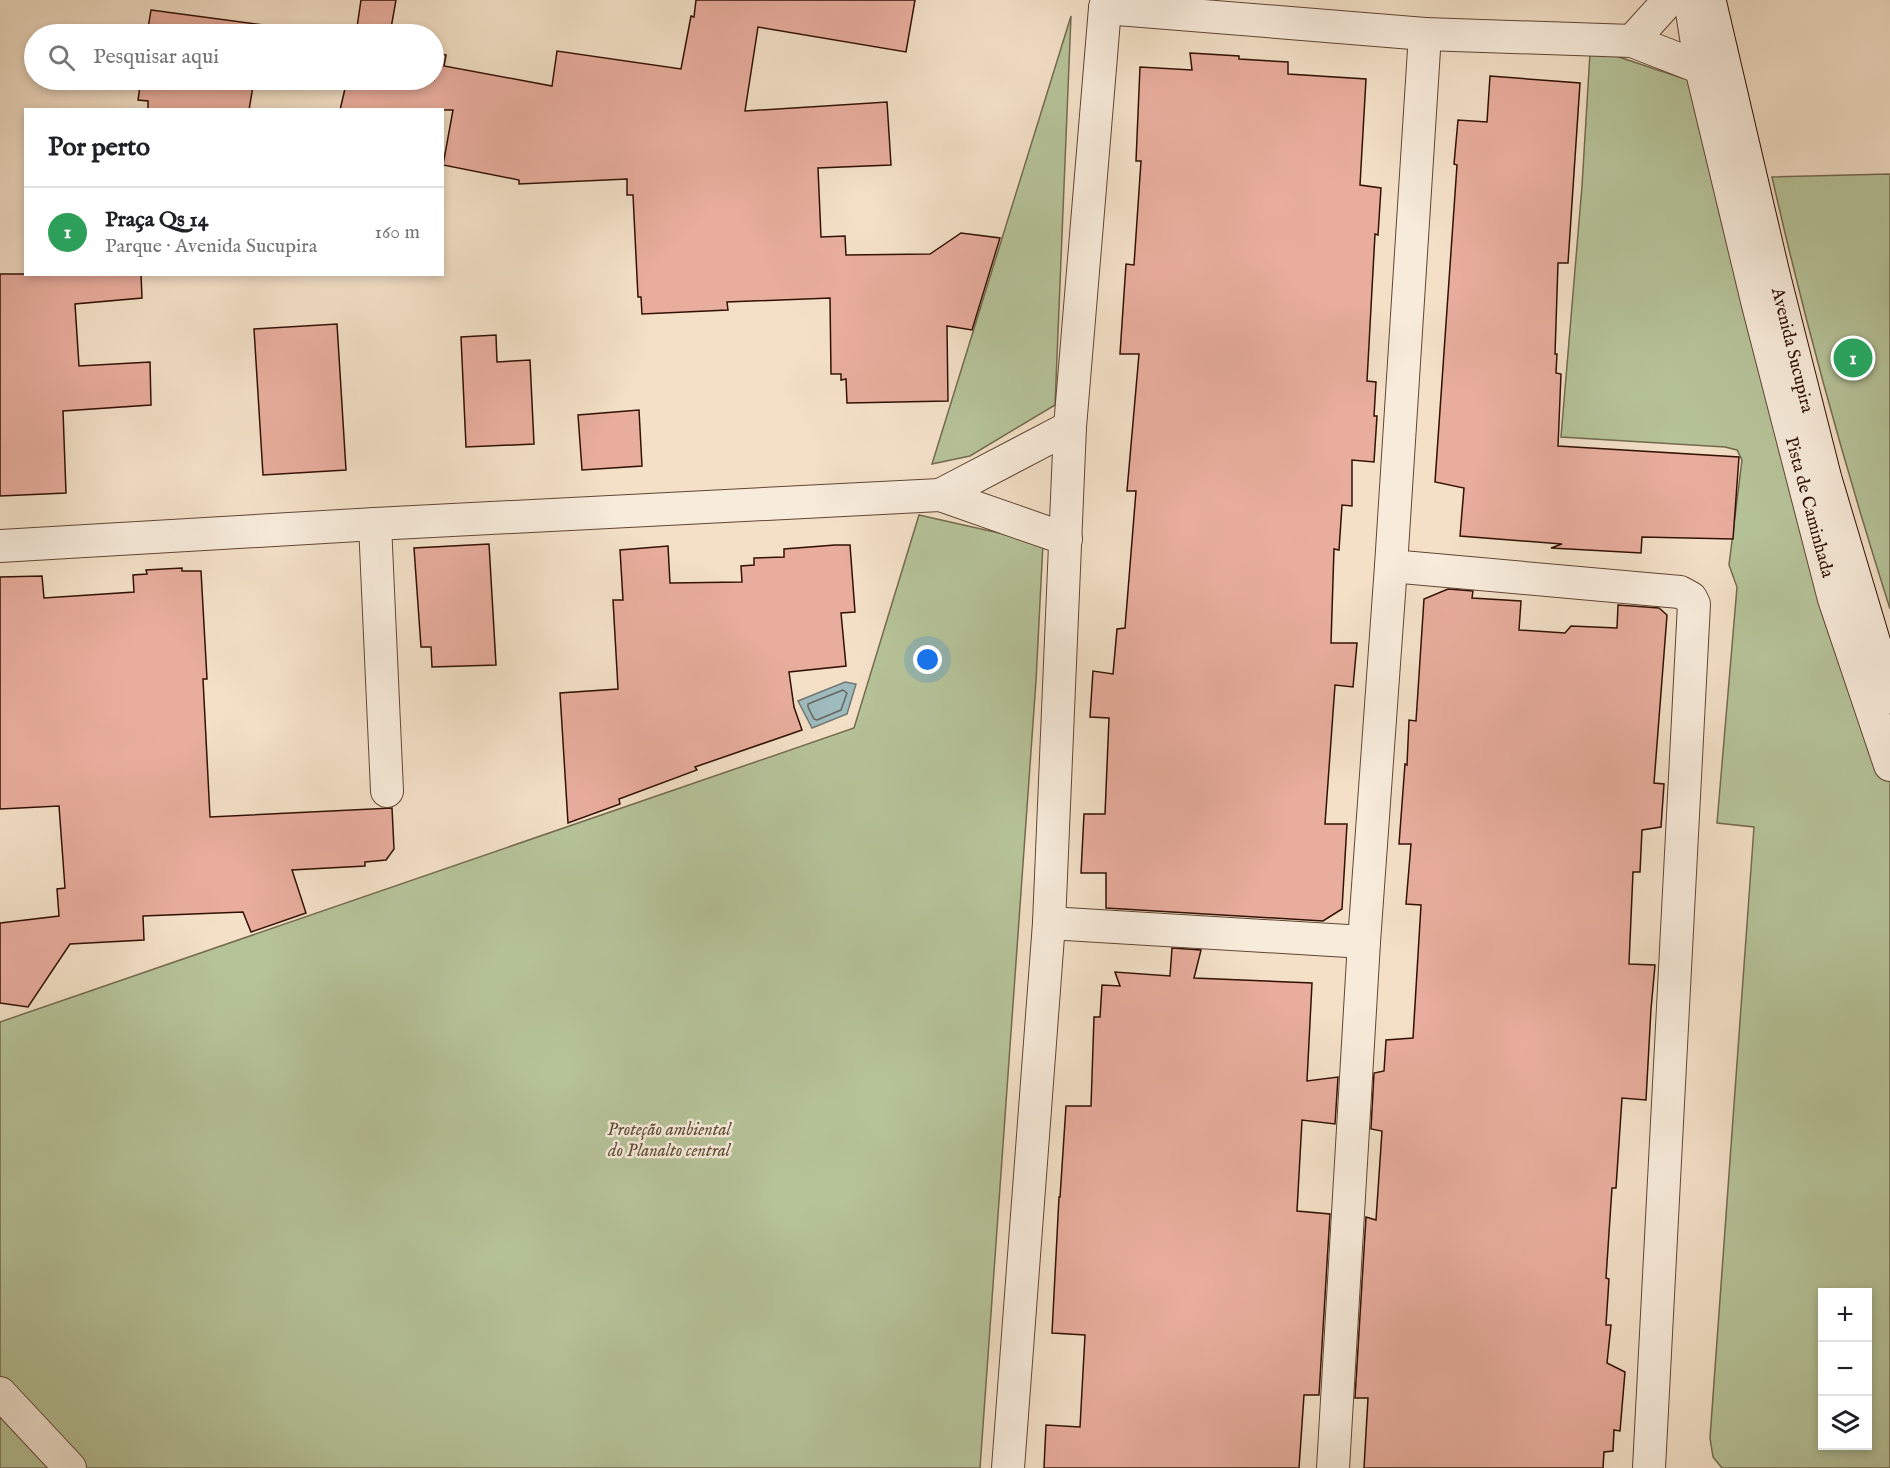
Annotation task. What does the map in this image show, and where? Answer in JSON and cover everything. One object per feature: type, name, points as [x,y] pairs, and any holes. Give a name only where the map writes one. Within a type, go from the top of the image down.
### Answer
[{"type":"street","points":[[1632,41],[1669,0]]},
{"type":"street","name":"Pista de Caminhada","points":[[1690,0],[1714,73],[1758,305],[1834,599],[1890,765]]},
{"type":"street","name":"Avenida Sucupira","points":[[1709,0],[1714,73],[1825,479],[1890,697]]},
{"type":"street","points":[[1008,1468],[1049,923],[1070,427],[1106,4],[1425,34],[1632,41],[1714,73]]},
{"type":"street","points":[[1333,1468],[1364,942],[1425,34]]},
{"type":"street","points":[[940,495],[1070,427]]},
{"type":"street","points":[[0,546],[940,495],[1066,539]]},
{"type":"street","points":[[375,524],[387,791]]},
{"type":"street","points":[[1391,566],[1680,592],[1691,598],[1694,604],[1649,1468]]},
{"type":"street","points":[[1049,923],[1364,942]]},
{"type":"street","points":[[0,1393],[70,1468]]},
{"type":"green space","points":[[1071,16],[1055,405],[970,456],[932,464]]},
{"type":"green space","points":[[1590,53],[1616,56],[1688,80],[1890,740],[1890,1468],[1722,1468],[1713,1457],[1710,1438],[1754,827],[1717,823],[1737,587],[1729,565],[1742,460],[1737,450],[1725,447],[1561,437],[1582,186]]},
{"type":"green space","points":[[1890,174],[1890,609],[1826,394],[1772,177]]},
{"type":"green space","name":"Proteção ambiental do Planalto central","points":[[919,515],[1043,543],[1036,681],[980,1468],[0,1468],[0,1022],[854,728]]},
{"type":"water","points":[[845,682],[856,684],[847,714],[812,728],[798,701]]},
{"type":"building","points":[[361,0],[396,0],[392,24],[357,24]]},
{"type":"building","points":[[696,0],[915,0],[906,52],[758,27],[745,111],[887,102],[891,165],[818,168],[821,237],[845,236],[846,255],[930,254],[961,233],[1000,238],[972,330],[947,326],[948,401],[847,403],[846,379],[841,380],[841,374],[831,374],[830,298],[727,302],[728,310],[642,314],[641,297],[638,297],[633,195],[627,195],[627,179],[519,184],[519,180],[444,165],[453,110],[444,110],[444,108],[340,108],[345,90],[444,90],[444,66],[552,86],[557,51],[681,69],[691,16],[694,17]]},
{"type":"building","points":[[151,10],[256,24],[149,24]]},
{"type":"building","points":[[1190,53],[1288,62],[1288,74],[1366,79],[1360,185],[1381,188],[1378,235],[1375,234],[1367,381],[1376,382],[1374,416],[1377,416],[1374,462],[1352,460],[1352,506],[1342,505],[1339,550],[1334,549],[1331,643],[1357,643],[1353,687],[1335,685],[1325,824],[1347,824],[1342,909],[1323,921],[1106,908],[1106,873],[1081,873],[1084,814],[1105,814],[1109,718],[1090,717],[1093,671],[1113,674],[1117,629],[1125,628],[1136,491],[1127,491],[1139,354],[1120,354],[1126,264],[1134,265],[1141,161],[1136,161],[1140,67],[1192,70]]},
{"type":"building","points":[[1490,76],[1580,83],[1568,263],[1558,263],[1555,354],[1557,354],[1556,373],[1561,374],[1558,446],[1739,457],[1733,539],[1642,537],[1641,553],[1551,548],[1562,544],[1460,536],[1464,488],[1435,482],[1457,165],[1454,164],[1458,120],[1487,122]]},
{"type":"building","points":[[140,90],[252,90],[249,108],[148,108],[148,101],[138,100]]},
{"type":"building","points":[[0,274],[141,276],[142,298],[75,304],[79,366],[150,362],[151,405],[63,411],[66,493],[0,496]]},
{"type":"building","points":[[337,324],[346,470],[263,475],[254,329]]},
{"type":"building","points":[[496,335],[497,362],[530,360],[534,444],[466,447],[461,337]]},
{"type":"building","points":[[639,410],[642,466],[582,470],[578,415]]},
{"type":"building","points":[[489,544],[496,665],[432,667],[431,647],[421,647],[414,548]]},
{"type":"building","points":[[850,545],[855,612],[841,613],[846,666],[789,672],[794,707],[802,730],[695,767],[697,770],[619,799],[620,804],[568,823],[560,693],[618,689],[613,600],[623,600],[620,550],[668,546],[670,583],[742,582],[741,566],[754,565],[754,558],[784,557],[784,549]]},
{"type":"building","points":[[182,568],[182,571],[201,571],[207,679],[203,679],[210,817],[392,808],[394,849],[386,860],[365,862],[365,866],[292,870],[306,913],[251,932],[243,912],[143,916],[144,940],[70,944],[28,1007],[0,1003],[0,923],[59,916],[57,889],[65,888],[59,806],[0,809],[0,577],[42,576],[44,598],[134,592],[133,575],[147,574],[146,570]]},
{"type":"building","points":[[1448,589],[1473,591],[1472,598],[1521,601],[1519,630],[1565,633],[1571,626],[1617,628],[1618,605],[1659,608],[1667,615],[1654,783],[1664,784],[1661,827],[1642,830],[1640,872],[1633,872],[1629,964],[1655,965],[1646,1100],[1622,1098],[1616,1188],[1612,1188],[1606,1278],[1609,1279],[1606,1325],[1611,1325],[1607,1363],[1625,1372],[1620,1431],[1614,1430],[1613,1451],[1604,1452],[1603,1468],[1364,1468],[1368,1398],[1355,1398],[1366,1217],[1376,1220],[1382,1131],[1371,1129],[1374,1073],[1384,1071],[1386,1040],[1413,1038],[1421,905],[1406,904],[1411,844],[1399,844],[1405,764],[1407,765],[1409,720],[1416,721],[1424,599]]},
{"type":"building","points":[[1172,948],[1201,950],[1194,978],[1312,983],[1307,1081],[1338,1077],[1335,1124],[1302,1120],[1297,1211],[1330,1214],[1319,1395],[1304,1395],[1299,1468],[1044,1468],[1046,1425],[1080,1427],[1085,1335],[1052,1333],[1066,1106],[1091,1106],[1094,1017],[1100,1017],[1102,985],[1120,986],[1115,972],[1170,976]]},
{"type":"place","name":"Praça Qs 14","points":[[1853,358]]}]
